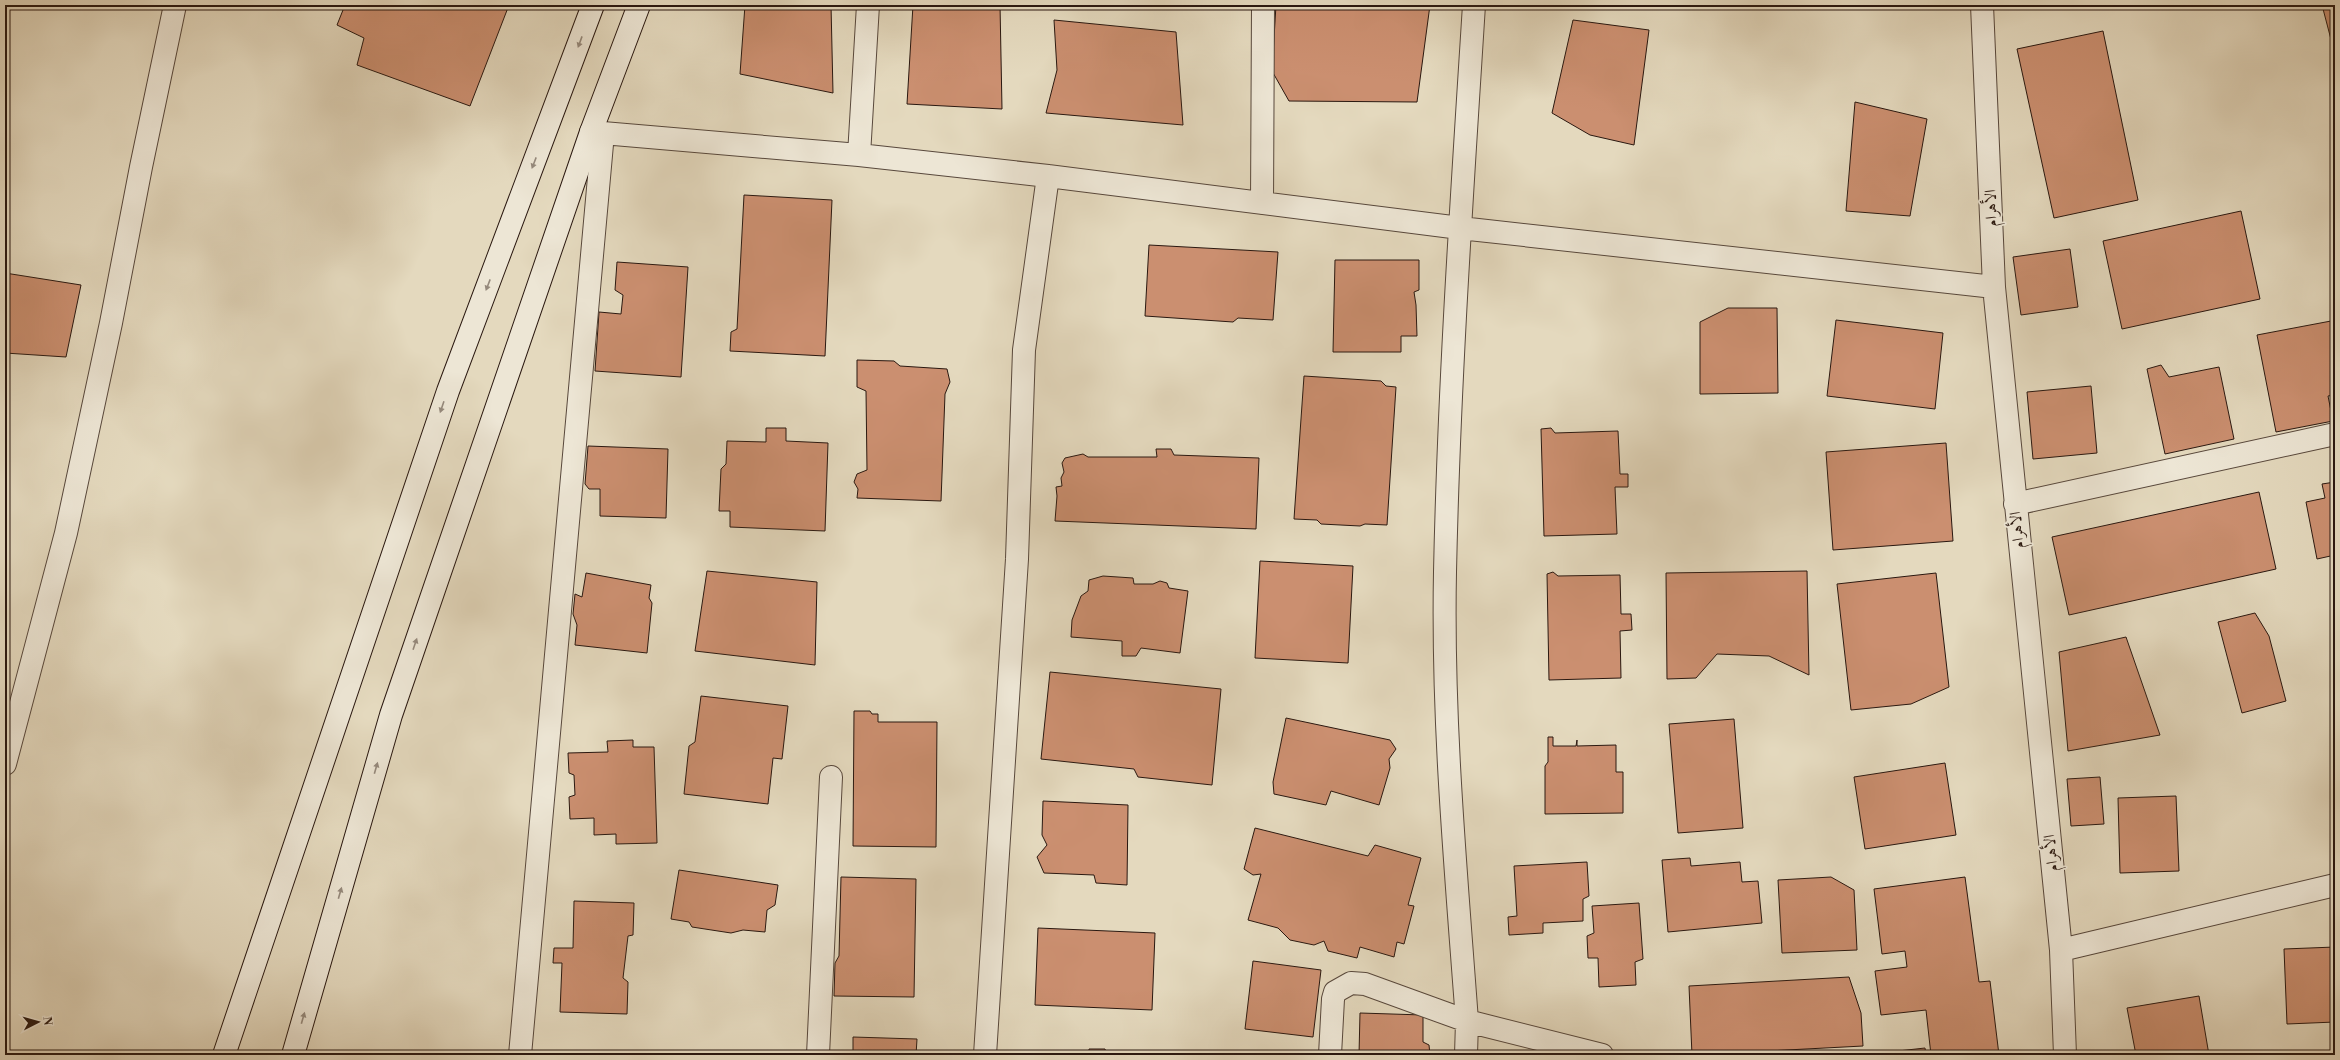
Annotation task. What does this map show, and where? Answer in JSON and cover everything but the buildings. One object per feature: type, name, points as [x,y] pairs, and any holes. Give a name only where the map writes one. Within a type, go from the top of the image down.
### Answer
[{"type":"street","points":[[5,764],[66,533],[111,323],[141,167],[175,5]]},
{"type":"street","points":[[224,1055],[448,392],[593,5]]},
{"type":"street","points":[[292,1055],[391,715],[597,132],[639,5]]},
{"type":"street","points":[[859,155],[868,5]]},
{"type":"street","points":[[1262,203],[1263,5]]},
{"type":"street","points":[[1466,1055],[1468,1021],[1448,773],[1445,573],[1460,228],[1474,5]]},
{"type":"street","name":"الأهرام","points":[[1982,5],[1994,287],[2061,950],[2065,1055]]},
{"type":"street","points":[[597,132],[859,155],[1048,176],[1460,228],[1994,287]]},
{"type":"street","points":[[520,1055],[597,132]]},
{"type":"street","points":[[985,1055],[1017,559],[1024,350],[1048,176]]},
{"type":"street","points":[[2015,504],[2335,434]]},
{"type":"street","points":[[818,1055],[831,777]]},
{"type":"street","points":[[2061,950],[2335,885]]},
{"type":"street","points":[[1330,1055],[1333,1000],[1335,992],[1351,983],[1365,984],[1468,1021],[1602,1055]]}]
